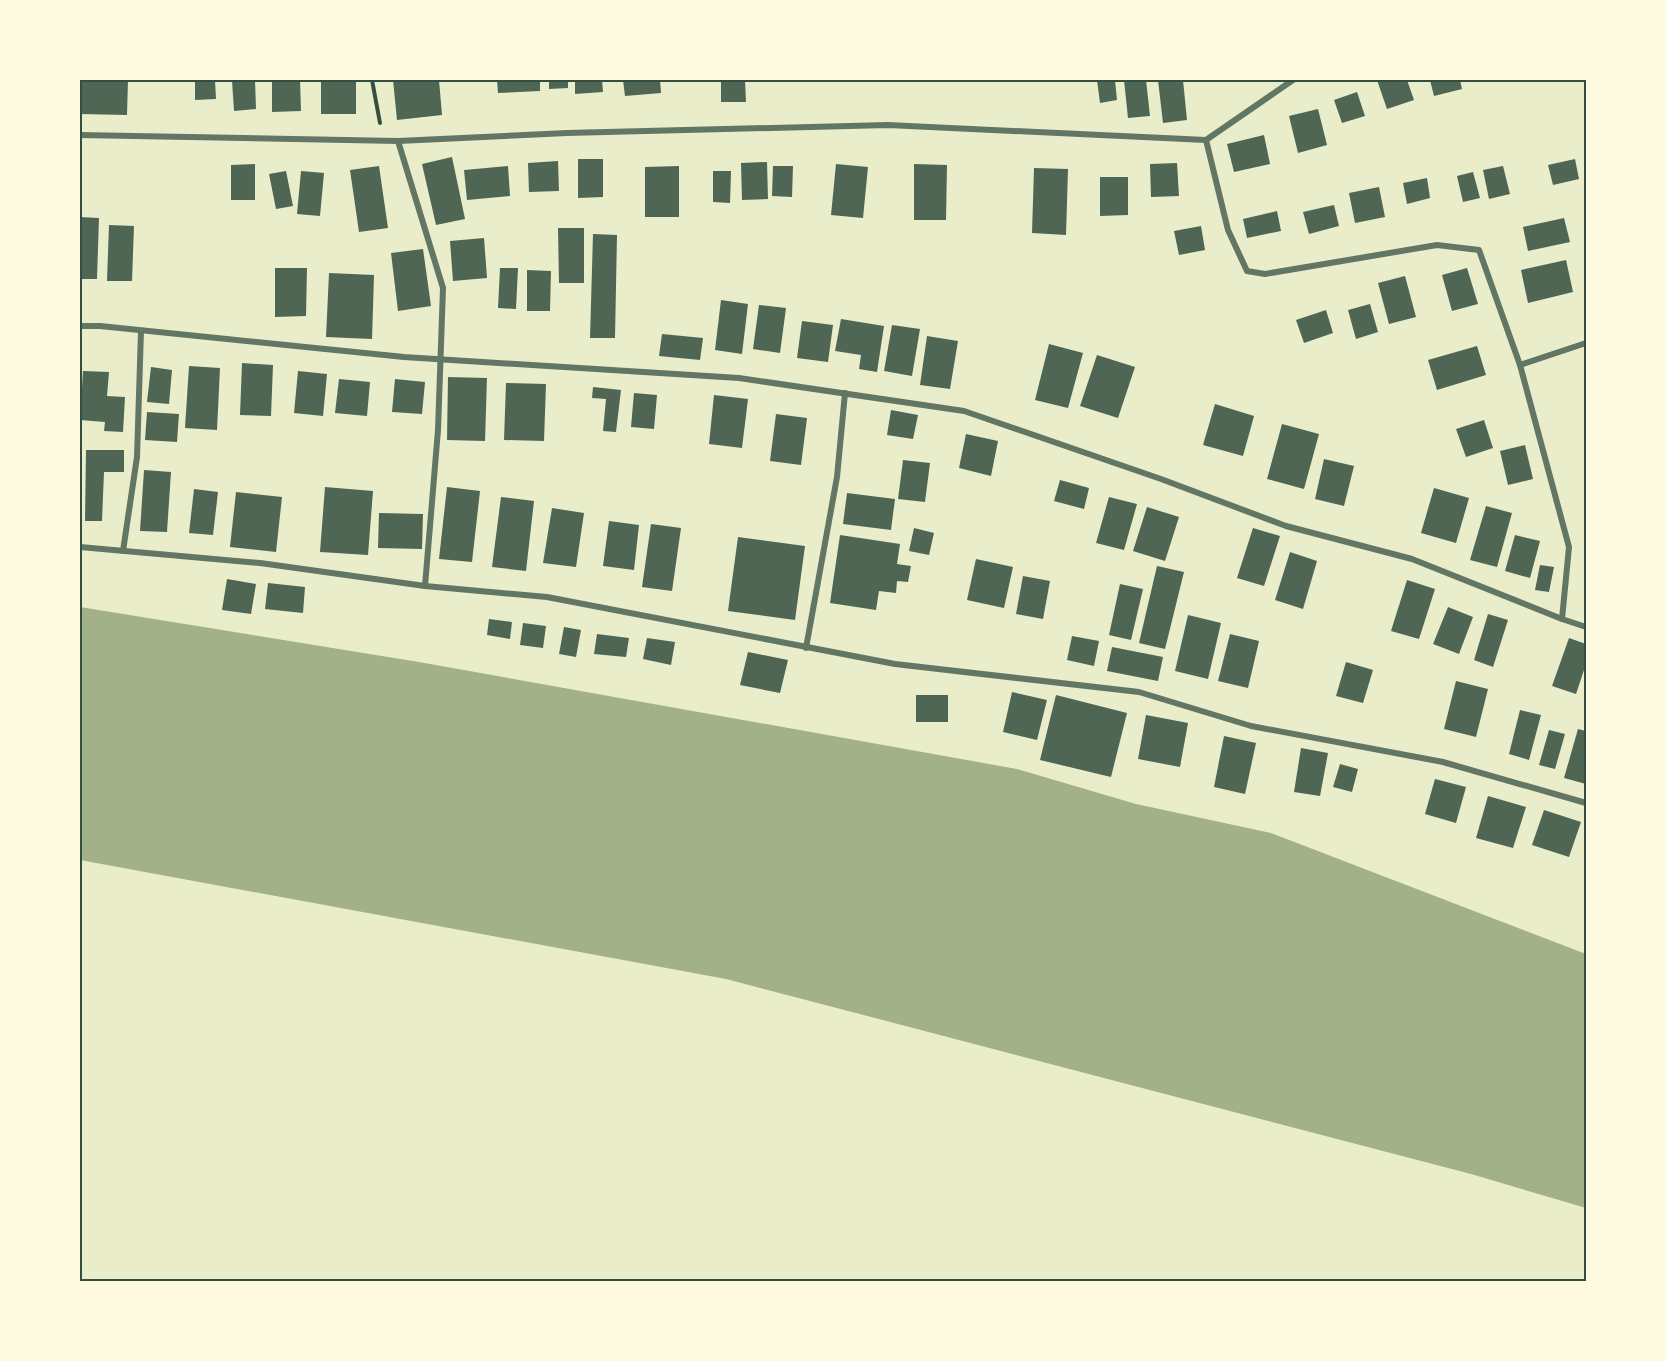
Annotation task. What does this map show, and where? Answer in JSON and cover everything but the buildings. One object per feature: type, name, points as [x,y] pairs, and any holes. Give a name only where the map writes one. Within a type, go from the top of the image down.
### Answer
[{"type":"street","points":[[80,135],[398,141],[567,133],[888,125],[1206,140],[1293,80]]},
{"type":"street","points":[[1206,140],[1228,230],[1247,271],[1264,274],[1437,245],[1479,250],[1520,365],[1569,547],[1562,619]]},
{"type":"street","points":[[398,141],[443,288],[442,358],[425,586]]},
{"type":"street","points":[[80,326],[404,357],[740,378],[964,411],[1161,479],[1286,526],[1412,559],[1587,627]]},
{"type":"street","points":[[123,551],[137,457],[141,331]]},
{"type":"street","points":[[1520,365],[1587,343]]},
{"type":"street","points":[[806,648],[837,477],[845,393]]},
{"type":"street","points":[[80,547],[260,563],[425,586],[548,597],[895,664],[1139,692],[1251,726],[1443,762],[1587,803]]},
{"type":"path","points":[[372,80],[383,140]]},
{"type":"shaded area","points":[[80,607],[419,662],[1017,769],[1136,804],[1271,833],[1586,954],[1586,1208],[1471,1174],[726,979],[80,860]]}]
